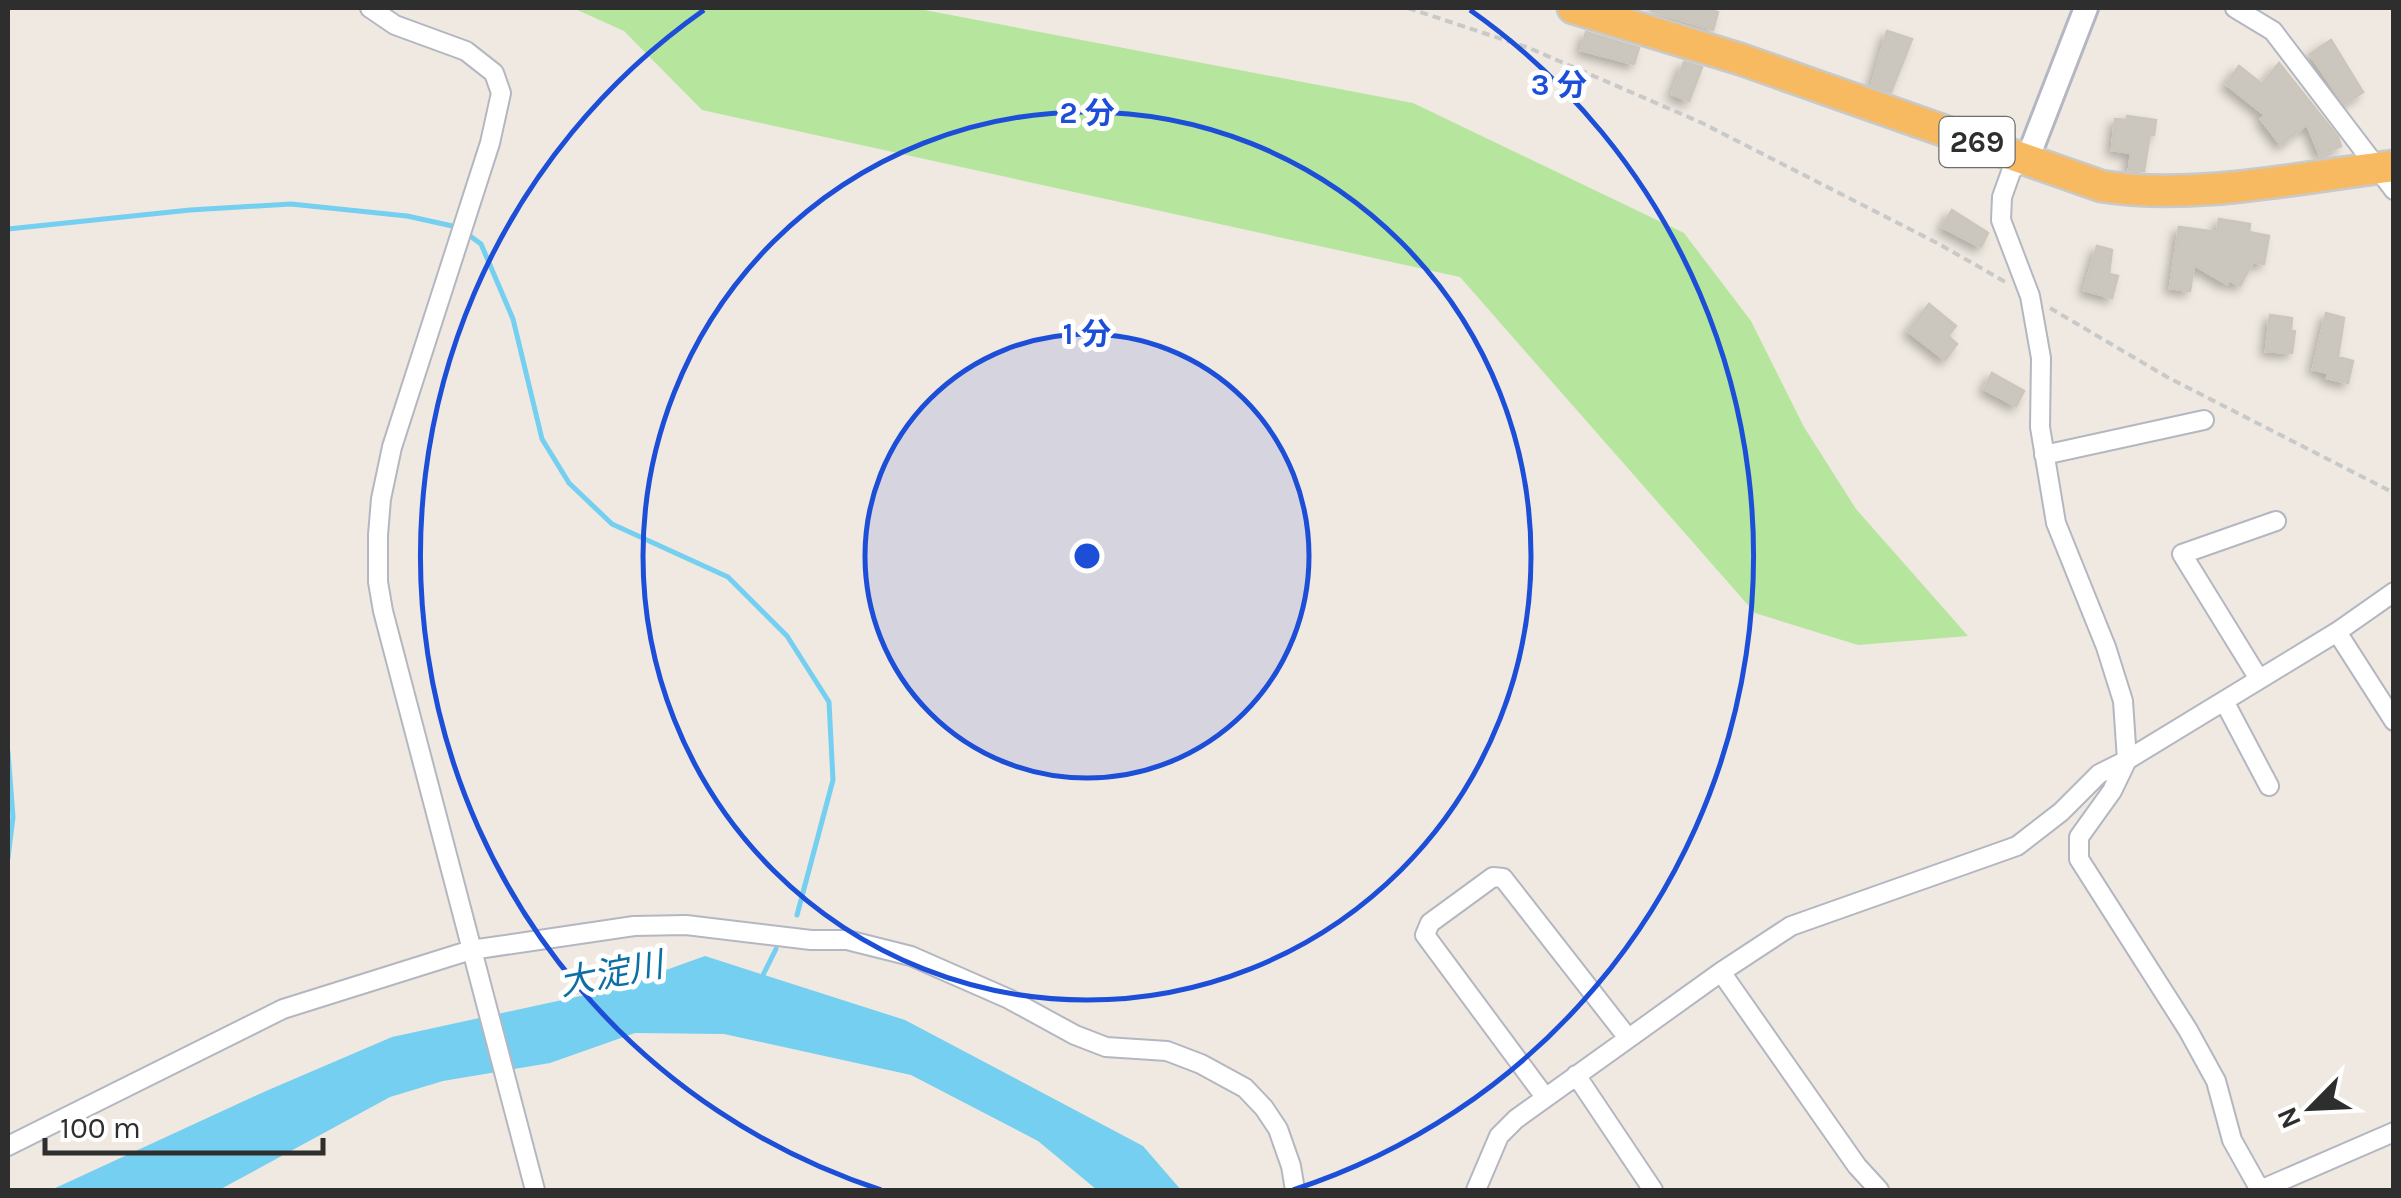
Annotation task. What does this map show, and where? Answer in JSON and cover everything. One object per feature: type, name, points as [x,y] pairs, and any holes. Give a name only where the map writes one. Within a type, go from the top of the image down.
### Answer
[{"type":"highway","name":"269","points":[[1573,8],[1740,58],[2072,178],[2138,192],[2388,175]]},
{"type":"street","points":[[370,8],[395,26],[466,51],[494,73],[501,93],[490,143],[392,447],[381,499],[378,582],[535,1190]]},
{"type":"street","points":[[2086,8],[2027,160],[2012,169],[2002,197],[2001,220],[2030,296],[2041,358],[2040,427],[2056,523],[2123,701],[2127,760],[2112,791],[2079,837],[2079,859],[2216,1081],[2232,1140],[2260,1190],[2394,1132]]},
{"type":"street","points":[[2235,8],[2273,31],[2388,175]]},
{"type":"street","points":[[2044,455],[2204,420]]},
{"type":"street","points":[[2260,679],[2182,554],[2276,521]]},
{"type":"street","points":[[1476,1190],[1499,1136],[1516,1118],[1791,926],[2017,846],[2061,812],[2099,774],[2337,632],[2394,592]]},
{"type":"street","points":[[2337,632],[2394,721]]},
{"type":"street","points":[[2224,701],[2269,786]]},
{"type":"street","points":[[1546,1097],[1425,935],[1430,923],[1477,888],[1493,877],[1502,878],[1628,1038]]},
{"type":"street","points":[[8,1146],[283,1010],[472,956],[634,926],[686,925],[811,940],[847,940],[911,956],[1106,1047],[1167,1051],[1245,1088],[1264,1108],[1278,1129],[1295,1190]]},
{"type":"street","points":[[1721,972],[1857,1166],[1879,1190]]},
{"type":"street","points":[[1576,1075],[1653,1190]]},
{"type":"path","points":[[1408,8],[1529,48],[1700,122],[1939,244],[2167,377],[2394,493]]},
{"type":"green space","points":[[573,8],[914,8],[1413,103],[1684,233],[1751,321],[1804,427],[1856,509],[1968,636],[1858,645],[1755,613],[1460,277],[702,110],[624,31]]},
{"type":"water","points":[[705,956],[905,1020],[1143,1146],[1181,1190],[1097,1190],[1038,1141],[911,1075],[724,1034],[635,1033],[550,1063],[443,1081],[390,1097],[219,1190],[51,1190],[392,1037],[613,989]]},
{"type":"building","points":[[1704,8],[1718,12],[1713,30],[1651,11]]},
{"type":"building","points":[[1887,31],[1912,39],[1891,92],[1872,85]]},
{"type":"building","points":[[1586,32],[1639,48],[1634,64],[1581,50]]},
{"type":"building","points":[[2331,40],[2363,92],[2344,104],[2310,54]]},
{"type":"building","points":[[1684,62],[1702,67],[1689,101],[1672,94]]},
{"type":"building","points":[[2279,63],[2341,146],[2320,155],[2307,124],[2281,145],[2261,119],[2265,115],[2226,84],[2239,66],[2262,84]]},
{"type":"building","points":[[2127,116],[2156,120],[2144,171],[2129,170],[2131,153],[2112,150],[2115,119],[2127,120]]},
{"type":"building","points":[[1952,210],[1988,233],[1981,247],[1942,227]]},
{"type":"building","points":[[2219,219],[2250,224],[2249,232],[2269,236],[2264,264],[2253,262],[2240,286],[2229,280],[2227,284],[2194,265],[2190,291],[2170,288],[2179,227],[2217,232]]},
{"type":"building","points":[[2097,246],[2112,250],[2109,274],[2118,276],[2112,298],[2084,290]]},
{"type":"building","points":[[1929,304],[1956,326],[1948,336],[1957,344],[1945,360],[1908,331]]},
{"type":"building","points":[[2326,313],[2344,318],[2338,357],[2353,361],[2348,383],[2327,378],[2328,373],[2313,369]]},
{"type":"building","points":[[2270,315],[2292,318],[2292,353],[2266,351]]},
{"type":"building","points":[[1992,373],[2024,391],[2016,406],[1984,389]]},
{"type":"waterway","points":[[8,229],[291,204],[407,216],[457,227]]},
{"type":"waterway","points":[[466,233],[481,244],[513,319],[542,439],[569,483],[612,524],[728,577],[787,636],[829,702],[833,780],[797,915]]},
{"type":"waterway","points":[[8,752],[13,817],[8,858]]},
{"type":"waterway","points":[[761,979],[776,949]]},
{"type":"water label","name":"大淀川","points":[[611,974]]}]
